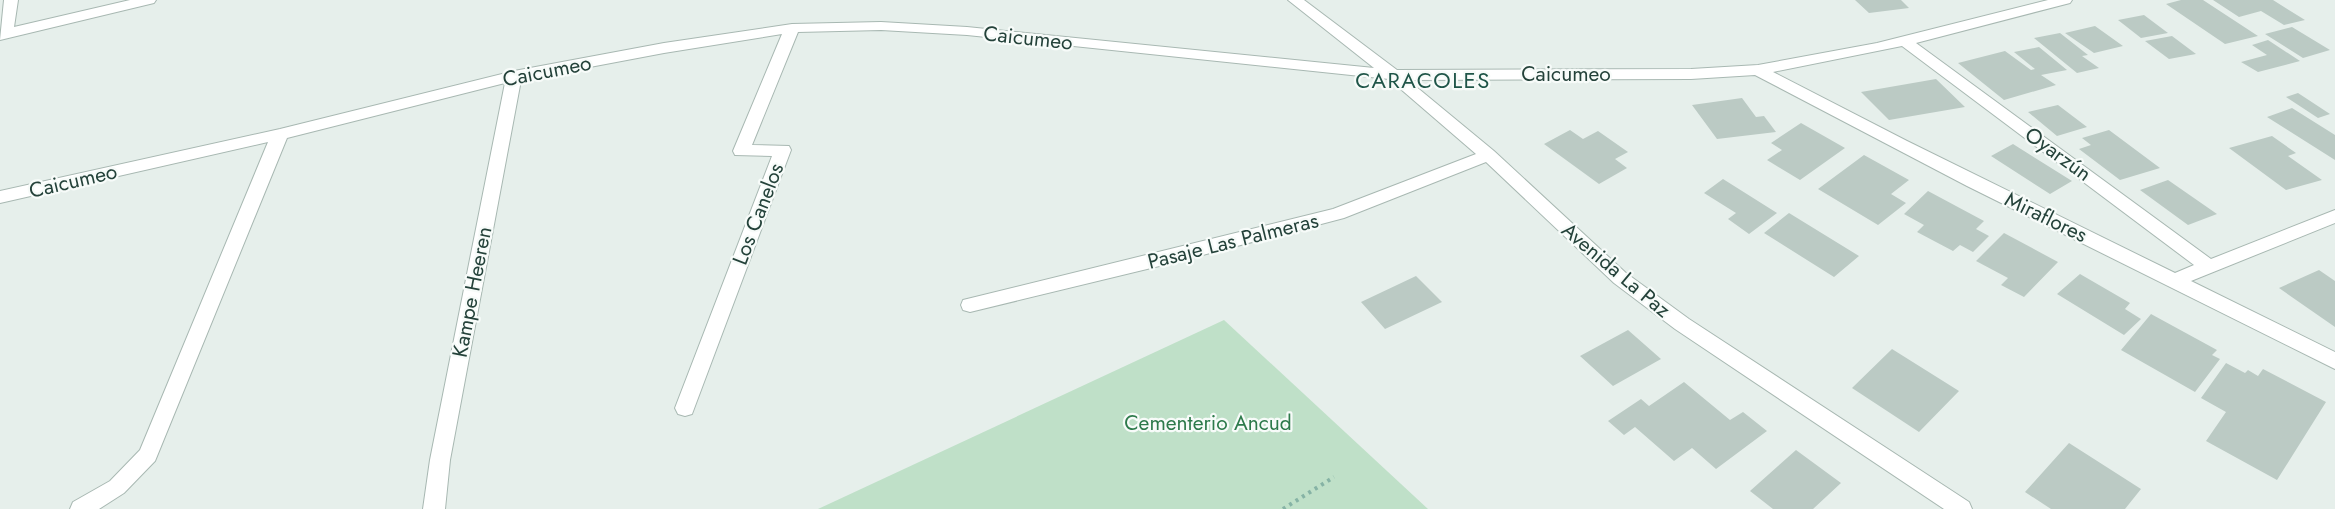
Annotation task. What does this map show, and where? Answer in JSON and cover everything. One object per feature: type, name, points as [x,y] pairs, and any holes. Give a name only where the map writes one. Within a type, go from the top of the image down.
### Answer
[{"type":"street","points":[[11,0],[3,34],[149,0]]},
{"type":"street","name":"Avenida La Paz","points":[[1294,0],[1393,75],[1488,155],[1620,278],[1692,330],[1961,509]]},
{"type":"street","name":"Caicumeo","points":[[0,197],[280,134],[514,76],[663,48],[792,28],[880,26],[967,31],[1393,75],[1691,74],[1758,70],[1906,42],[2065,0]]},
{"type":"street","name":"Los Canelos","points":[[685,408],[783,150],[741,151],[792,28]]},
{"type":"street","name":"Oyarzún","points":[[1906,42],[2209,267]]},
{"type":"street","name":"Miraflores","points":[[1758,70],[1852,122],[2176,280],[2335,361]]},
{"type":"street","name":"Kampe Heeren","points":[[434,509],[440,460],[514,76]]},
{"type":"street","points":[[81,509],[117,487],[148,455],[280,134]]},
{"type":"street","name":"Pasaje Las Palmeras","points":[[970,305],[1176,256],[1338,214],[1488,155]]},
{"type":"street","points":[[2176,280],[2335,216]]},
{"type":"path","points":[[1283,509],[1334,477]]},
{"type":"green space","name":"Cementerio Ancud","points":[[1224,320],[1428,509],[818,509]]},
{"type":"building","points":[[1855,0],[1901,0],[1909,8],[1869,13]]},
{"type":"building","points":[[2181,0],[2203,0],[2258,36],[2225,44],[2166,4]]},
{"type":"building","points":[[2213,0],[2273,0],[2305,20],[2284,25],[2261,11],[2239,17]]},
{"type":"building","points":[[2144,15],[2168,33],[2141,38],[2118,20]]},
{"type":"building","points":[[2095,26],[2123,46],[2094,53],[2065,33]]},
{"type":"building","points":[[2292,27],[2330,50],[2303,58],[2265,34]]},
{"type":"building","points":[[2060,33],[2088,55],[2082,56],[2099,68],[2077,73],[2034,38]]},
{"type":"building","points":[[2172,36],[2196,54],[2169,59],[2145,41]]},
{"type":"building","points":[[2268,40],[2300,61],[2258,72],[2241,62],[2267,55],[2252,45]]},
{"type":"building","points":[[2039,47],[2067,70],[2041,75],[2056,85],[2004,100],[1958,63],[2005,51],[2031,70],[2035,69],[2014,52]]},
{"type":"building","points":[[1936,79],[1965,107],[1889,120],[1861,92]]},
{"type":"building","points":[[2298,93],[2330,114],[2318,118],[2286,97]]},
{"type":"building","points":[[1742,98],[1756,117],[1764,116],[1776,132],[1717,139],[1692,105]]},
{"type":"building","points":[[2058,105],[2087,127],[2057,136],[2028,112]]},
{"type":"building","points":[[2292,108],[2335,135],[2335,160],[2267,117]]},
{"type":"building","points":[[1801,123],[1845,148],[1800,180],[1767,160],[1782,150],[1771,143]]},
{"type":"building","points":[[1570,130],[1583,139],[1598,131],[1628,152],[1615,159],[1627,168],[1599,184],[1544,144]]},
{"type":"building","points":[[2109,130],[2160,168],[2120,180],[2079,149],[2091,145],[2082,138]]},
{"type":"building","points":[[2272,136],[2296,153],[2288,156],[2322,180],[2286,190],[2229,148]]},
{"type":"building","points":[[2013,144],[2072,181],[2050,194],[1991,156]]},
{"type":"building","points":[[1864,155],[1909,180],[1891,194],[1906,203],[1878,225],[1818,189]]},
{"type":"building","points":[[1723,179],[1777,213],[1749,234],[1728,219],[1736,213],[1704,193]]},
{"type":"building","points":[[2168,180],[2217,214],[2188,225],[2140,190]]},
{"type":"building","points":[[1928,191],[1984,221],[1976,229],[1989,236],[1973,252],[1960,245],[1953,251],[1917,232],[1924,225],[1904,214]]},
{"type":"building","points":[[1789,213],[1859,256],[1834,277],[1764,233]]},
{"type":"building","points":[[2004,233],[2058,262],[2024,297],[2001,285],[2008,278],[1976,261]]},
{"type":"building","points":[[2319,270],[2335,281],[2335,327],[2279,288]]},
{"type":"building","points":[[2080,274],[2130,303],[2125,309],[2141,319],[2124,335],[2057,294]]},
{"type":"building","points":[[1416,276],[1442,302],[1385,329],[1361,302]]},
{"type":"building","points":[[2151,314],[2217,350],[2212,355],[2220,359],[2195,392],[2121,350]]},
{"type":"building","points":[[1628,330],[1661,359],[1613,386],[1580,356]]},
{"type":"building","points":[[1892,349],[1959,391],[1919,432],[1852,388]]},
{"type":"building","points":[[2226,363],[2245,373],[2248,370],[2258,376],[2263,369],[2326,402],[2277,480],[2206,441],[2226,412],[2201,398]]},
{"type":"building","points":[[1684,382],[1730,420],[1743,412],[1767,431],[1716,469],[1692,448],[1674,461],[1635,427],[1624,435],[1608,421],[1641,399],[1649,406]]},
{"type":"building","points":[[2069,443],[2141,489],[2125,509],[2051,509],[2025,492]]},
{"type":"building","points":[[1796,450],[1841,483],[1813,509],[1773,509],[1750,491]]},
{"type":"district","name":"CARACOLES","points":[[1423,80]]}]
